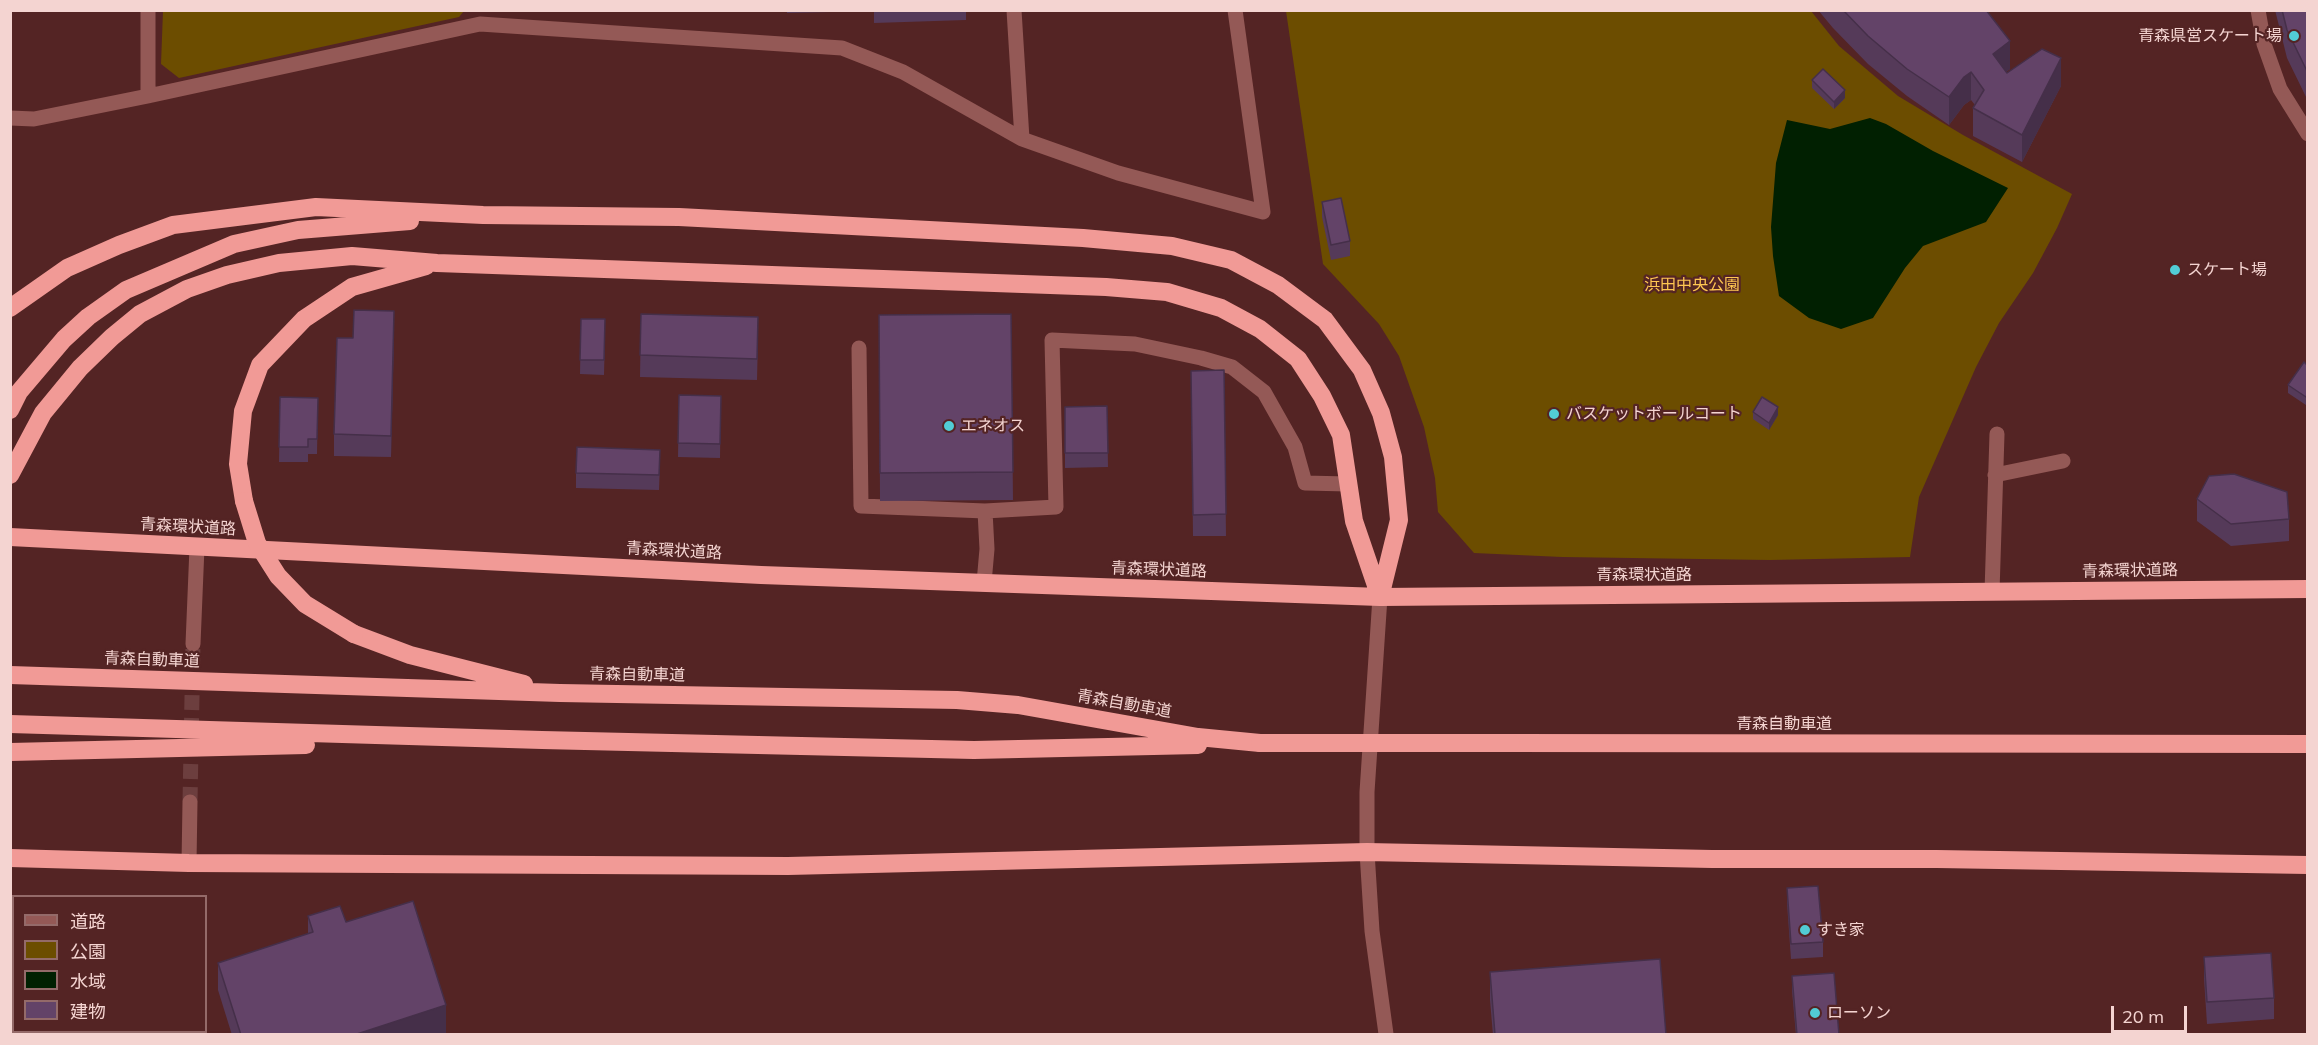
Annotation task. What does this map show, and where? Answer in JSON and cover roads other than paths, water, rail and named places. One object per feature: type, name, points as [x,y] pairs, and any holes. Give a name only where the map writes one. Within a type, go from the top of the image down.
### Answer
[{"type":"highway","points":[[10,308],[68,268],[119,244],[173,225],[316,207],[483,215],[679,218],[1072,237],[1172,246],[1231,260],[1278,285],[1325,320],[1362,370],[1381,413],[1393,457],[1399,520],[1380,597]]},
{"type":"highway","points":[[10,410],[19,392],[64,339],[88,317],[126,290],[234,244],[298,230],[483,215]]},
{"type":"highway","points":[[10,475],[43,413],[80,368],[140,314],[187,289],[227,275],[279,263],[352,256],[437,262],[1106,287],[1167,292],[1221,308],[1260,329],[1298,359],[1323,396],[1341,435],[1354,521],[1380,597]]},
{"type":"highway","points":[[437,262],[352,287],[304,319],[260,365],[243,411],[238,464],[244,501],[257,543],[278,576],[305,604],[354,634],[410,656],[560,693]]},
{"type":"highway","name":"青森環状道路","points":[[10,537],[761,575],[1380,597],[2307,589]]},
{"type":"highway","name":"青森自動車道","points":[[10,675],[560,693],[957,700],[1018,705],[1198,737],[1260,743]]},
{"type":"highway","name":"青森自動車道","points":[[10,724],[974,750],[1260,743],[2307,744]]},
{"type":"highway","points":[[10,752],[542,740]]},
{"type":"highway","points":[[10,858],[189,863],[788,866],[1367,852],[1700,859],[1937,859],[2307,865]]},
{"type":"street","points":[[148,10],[148,96]]},
{"type":"street","points":[[1014,10],[1022,139]]},
{"type":"street","points":[[10,118],[34,119],[148,96],[480,17],[842,48],[903,72],[1022,139],[1118,173],[1263,212],[1235,10]]},
{"type":"street","points":[[2258,10],[2264,44],[2280,89],[2307,134]]},
{"type":"street","points":[[859,348],[861,506],[986,511],[1056,507],[1052,340],[1135,344],[1232,367],[1264,392],[1295,447],[1305,483],[1348,484]]},
{"type":"street","points":[[1992,592],[1997,434]]},
{"type":"street","points":[[1995,475],[2063,461]]},
{"type":"street","points":[[984,583],[987,549],[986,511]]},
{"type":"street","points":[[193,644],[197,547]]},
{"type":"street","points":[[1380,597],[1367,792],[1367,852],[1372,931],[1386,1035]]},
{"type":"street","points":[[189,863],[190,802]]},
{"type":"water","points":[[1870,118],[1886,124],[1933,151],[2008,188],[1986,222],[1923,246],[1905,268],[1873,318],[1841,329],[1809,318],[1779,296],[1771,227],[1776,163],[1787,120],[1830,129]]},
{"type":"tunnel","points":[[190,802],[193,644]]},
{"type":"place","name":"青森県営スケート場","points":[[2294,36]]},
{"type":"place","name":"スケート場","points":[[2175,270]]},
{"type":"place","name":"バスケットボールコート","points":[[1554,414]]},
{"type":"place","name":"エネオス","points":[[949,426]]},
{"type":"place","name":"すき家","points":[[1805,930]]},
{"type":"place","name":"ローソン","points":[[1815,1013]]},
{"type":"park label","name":"浜田中央公園","points":[[1692,285]]}]
